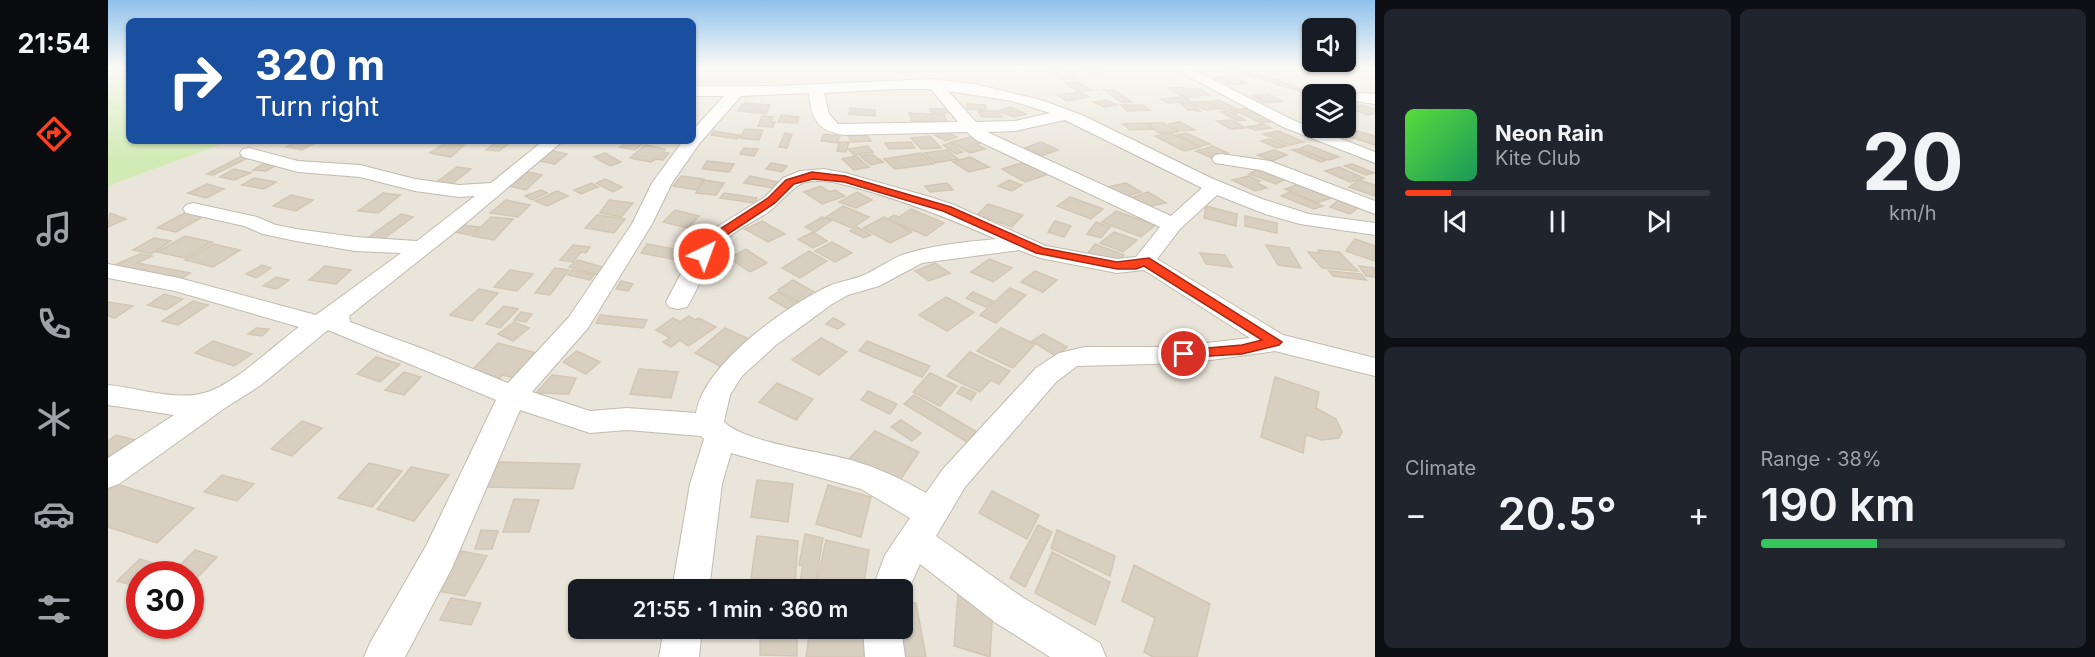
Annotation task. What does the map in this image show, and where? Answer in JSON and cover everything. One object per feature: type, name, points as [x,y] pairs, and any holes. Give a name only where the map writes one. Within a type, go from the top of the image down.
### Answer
[{"type":"street","points":[[696,136],[730,99]]},
{"type":"street","points":[[817,99],[825,122],[834,129],[1015,126],[1065,115]]},
{"type":"street","points":[[946,99],[972,128],[1015,152],[1173,225]]},
{"type":"street","points":[[1023,99],[1117,137],[1215,186],[1289,215],[1337,225],[1375,229]]},
{"type":"street","points":[[1240,99],[1289,124],[1375,158]]},
{"type":"street","points":[[108,475],[238,387],[448,228],[550,144]]},
{"type":"street","points":[[384,657],[439,557],[512,396],[579,322],[642,224],[662,183],[689,144]]},
{"type":"street","points":[[249,153],[298,166],[360,171],[459,191],[493,189]]},
{"type":"street","points":[[1221,159],[1264,165],[1375,208]]},
{"type":"street","points":[[678,302],[696,266],[712,242],[727,229],[772,201],[790,182],[800,177],[824,175],[845,179],[923,201],[947,209],[1040,251],[1094,263],[1136,265],[1145,261],[1149,252],[1173,225],[1215,186]]},
{"type":"street","points":[[193,209],[250,220],[270,230],[296,235],[355,244],[421,248]]},
{"type":"street","points":[[692,579],[714,430],[709,414],[715,396],[725,378],[740,360],[823,299],[873,280],[900,263],[918,257],[1021,243]]},
{"type":"street","points":[[1145,261],[1275,342],[1375,366]]},
{"type":"street","points":[[108,271],[327,319],[338,327],[417,356],[512,396],[590,422],[627,419],[714,430],[763,453],[843,471],[874,481],[1009,610],[1086,657]]},
{"type":"street","points":[[894,579],[898,567],[954,478],[1046,375],[1063,362],[1076,357],[1136,357],[1242,350],[1275,342]]},
{"type":"street","points":[[108,395],[164,404],[204,404],[216,400]]},
{"type":"street","points":[[679,657],[681,639]]},
{"type":"street","points":[[883,639],[885,657]]},
{"type":"shaded area","points":[[696,99],[1302,99],[1302,138],[1356,138],[1356,99],[1375,99],[1375,657],[108,657],[108,186],[223,144],[696,144]]},
{"type":"green space","points":[[108,99],[126,99],[126,144],[223,144],[108,186]]},
{"type":"building","points":[[1116,99],[1127,99],[1132,102],[1121,102]]},
{"type":"building","points":[[1161,99],[1186,99],[1190,101],[1168,103]]},
{"type":"building","points":[[1257,99],[1277,99],[1282,101],[1266,103]]},
{"type":"building","points":[[1106,100],[1117,105],[1105,107],[1094,102]]},
{"type":"building","points":[[1219,100],[1237,109],[1226,111],[1208,102]]},
{"type":"building","points":[[1205,101],[1219,109],[1205,110],[1190,102]]},
{"type":"building","points":[[744,103],[770,105],[766,114],[738,111]]},
{"type":"building","points":[[1180,103],[1191,103],[1200,111],[1188,110]]},
{"type":"building","points":[[967,104],[985,105],[986,110],[967,109]]},
{"type":"building","points":[[1121,105],[1143,105],[1150,110],[1127,111]]},
{"type":"building","points":[[1362,105],[1375,109],[1375,113],[1368,115],[1356,111],[1356,106]]},
{"type":"building","points":[[1011,107],[1026,114],[1014,117],[998,111]]},
{"type":"building","points":[[850,108],[875,110],[875,116],[849,114]]},
{"type":"building","points":[[1252,108],[1260,112],[1253,113],[1279,121],[1261,123],[1234,110]]},
{"type":"building","points":[[930,109],[948,109],[951,113],[932,113]]},
{"type":"building","points":[[1232,110],[1238,113],[1234,114],[1245,120],[1238,121],[1221,112]]},
{"type":"building","points":[[978,111],[997,111],[1002,117],[982,117]]},
{"type":"building","points":[[909,113],[944,115],[947,123],[912,121]]},
{"type":"building","points":[[781,115],[799,117],[797,123],[778,122]]},
{"type":"building","points":[[762,116],[773,117],[771,122],[775,122],[773,127],[758,126]]},
{"type":"building","points":[[1233,120],[1245,128],[1230,129],[1217,121]]},
{"type":"building","points":[[1180,122],[1195,130],[1178,131],[1169,124]]},
{"type":"building","points":[[1144,123],[1152,129],[1130,130],[1123,124]]},
{"type":"building","points":[[1147,123],[1164,123],[1177,132],[1159,133]]},
{"type":"building","points":[[1263,124],[1271,128],[1255,130],[1247,127]]},
{"type":"building","points":[[745,129],[763,130],[759,140],[740,138]]},
{"type":"building","points":[[714,131],[740,135],[737,139],[711,135]]},
{"type":"building","points":[[1278,131],[1304,142],[1289,145],[1263,134]]},
{"type":"building","points":[[947,132],[957,137],[946,141],[935,135]]},
{"type":"building","points":[[1356,132],[1375,136],[1375,145],[1353,138],[1356,138]]},
{"type":"building","points":[[785,133],[792,134],[787,148],[779,147]]},
{"type":"building","points":[[1170,133],[1200,147],[1184,151],[1155,136]]},
{"type":"building","points":[[1186,133],[1210,144],[1200,146],[1177,135]]},
{"type":"building","points":[[824,134],[840,136],[837,143],[821,141]]},
{"type":"building","points":[[848,135],[867,135],[871,141],[851,142]]},
{"type":"building","points":[[930,136],[941,148],[921,149],[911,138]]},
{"type":"building","points":[[974,136],[985,142],[976,144],[985,149],[970,153],[951,142]]},
{"type":"building","points":[[1269,139],[1286,146],[1277,148],[1261,141]]},
{"type":"building","points":[[839,142],[849,142],[846,152],[837,151]]},
{"type":"building","points":[[911,142],[915,148],[889,149],[885,143]]},
{"type":"building","points":[[1041,142],[1058,150],[1041,156],[1024,148]]},
{"type":"building","points":[[950,143],[963,152],[956,154],[943,145]]},
{"type":"building","points":[[292,144],[313,144],[302,150],[286,147]]},
{"type":"building","points":[[444,144],[464,145],[451,157],[430,153]]},
{"type":"building","points":[[494,144],[508,144],[499,151],[486,150]]},
{"type":"building","points":[[624,144],[642,144],[635,150],[620,147]]},
{"type":"building","points":[[645,145],[665,149],[663,152],[669,153],[663,160],[656,159],[651,162],[630,158]]},
{"type":"building","points":[[1308,145],[1339,157],[1329,160],[1299,149]]},
{"type":"building","points":[[867,146],[873,152],[854,155],[848,149]]},
{"type":"building","points":[[1212,146],[1228,153],[1212,158],[1196,151]]},
{"type":"building","points":[[744,148],[758,149],[754,156],[740,154]]},
{"type":"building","points":[[1297,149],[1326,160],[1321,162],[1292,150]]},
{"type":"building","points":[[947,150],[958,159],[935,163],[924,153]]},
{"type":"building","points":[[1274,150],[1287,155],[1272,161],[1258,155]]},
{"type":"building","points":[[553,151],[567,154],[555,164],[540,161]]},
{"type":"building","points":[[605,153],[621,162],[610,166],[594,157]]},
{"type":"building","points":[[921,153],[933,164],[895,169],[884,159]]},
{"type":"building","points":[[872,154],[883,162],[871,165],[860,156]]},
{"type":"building","points":[[244,155],[250,157],[213,175],[207,174]]},
{"type":"building","points":[[856,156],[869,167],[854,170],[842,159]]},
{"type":"building","points":[[970,157],[989,167],[969,172],[953,162]]},
{"type":"building","points":[[707,161],[734,164],[729,172],[702,169]]},
{"type":"building","points":[[266,162],[277,165],[266,171],[253,170]]},
{"type":"building","points":[[1025,162],[1049,174],[1025,182],[1002,169]]},
{"type":"building","points":[[771,163],[787,166],[782,172],[766,169]]},
{"type":"building","points":[[1352,164],[1374,173],[1366,175],[1344,166]]},
{"type":"building","points":[[457,167],[471,169],[449,186],[434,184]]},
{"type":"building","points":[[1339,167],[1364,178],[1350,182],[1325,171]]},
{"type":"building","points":[[234,169],[251,173],[234,180],[220,177]]},
{"type":"building","points":[[1259,169],[1285,179],[1276,184],[1249,174]]},
{"type":"building","points":[[523,171],[542,175],[526,190],[508,186]]},
{"type":"building","points":[[681,176],[704,179],[697,190],[673,186]]},
{"type":"building","points":[[750,176],[778,182],[773,188],[744,183]]},
{"type":"building","points":[[1249,176],[1260,181],[1256,182],[1267,188],[1255,191],[1232,180]]},
{"type":"building","points":[[254,178],[276,182],[264,189],[242,185]]},
{"type":"building","points":[[605,179],[622,187],[613,192],[596,183]]},
{"type":"building","points":[[704,180],[724,183],[716,195],[696,193]]},
{"type":"building","points":[[1009,180],[1022,185],[1012,191],[998,186]]},
{"type":"building","points":[[1359,180],[1375,185],[1375,196],[1349,187]]},
{"type":"building","points":[[591,183],[598,187],[581,194],[574,190]]},
{"type":"building","points":[[947,183],[953,190],[930,192],[925,186]]},
{"type":"building","points":[[1126,183],[1141,192],[1124,197],[1107,187]]},
{"type":"building","points":[[1302,183],[1334,197],[1317,203],[1285,189]]},
{"type":"building","points":[[207,184],[224,189],[206,198],[188,193]]},
{"type":"building","points":[[821,186],[830,192],[835,190],[845,196],[822,204],[804,192]]},
{"type":"building","points":[[541,190],[547,193],[532,200],[525,196]]},
{"type":"building","points":[[557,191],[568,196],[547,206],[535,201]]},
{"type":"building","points":[[857,192],[872,200],[856,208],[839,202]]},
{"type":"building","points":[[1148,192],[1166,203],[1146,207],[1130,198]]},
{"type":"building","points":[[1290,192],[1323,206],[1314,209],[1281,196]]},
{"type":"building","points":[[383,193],[400,195],[378,213],[358,211]]},
{"type":"building","points":[[724,193],[757,198],[754,203],[720,198]]},
{"type":"building","points":[[291,195],[313,200],[296,211],[273,206]]},
{"type":"building","points":[[1070,197],[1103,209],[1091,219],[1057,206]]},
{"type":"building","points":[[1343,197],[1363,204],[1350,214],[1330,207]]},
{"type":"building","points":[[506,200],[530,205],[518,217],[490,213]]},
{"type":"building","points":[[609,200],[633,203],[621,217],[600,213]]},
{"type":"building","points":[[988,204],[1023,215],[1012,227],[977,215]]},
{"type":"building","points":[[843,206],[869,217],[852,228],[826,217]]},
{"type":"building","points":[[1206,206],[1237,214],[1236,226],[1204,218]]},
{"type":"building","points":[[911,209],[944,223],[926,236],[888,219],[894,215],[899,217]]},
{"type":"building","points":[[675,210],[699,216],[688,228],[663,222]]},
{"type":"building","points":[[188,211],[206,215],[176,232],[157,228]]},
{"type":"building","points":[[1116,211],[1155,225],[1141,237],[1102,222]]},
{"type":"building","points":[[110,213],[126,219],[108,227]]},
{"type":"building","points":[[401,214],[413,217],[375,245],[362,242]]},
{"type":"building","points":[[597,215],[625,219],[614,233],[585,228]]},
{"type":"building","points":[[1245,216],[1277,223],[1277,233],[1245,226]]},
{"type":"building","points":[[491,217],[513,219],[494,240],[472,236]]},
{"type":"building","points":[[822,217],[831,221],[815,232],[805,227]]},
{"type":"building","points":[[884,217],[912,232],[890,243],[863,228]]},
{"type":"building","points":[[762,221],[785,234],[768,242],[745,229]]},
{"type":"building","points":[[1055,221],[1071,226],[1064,237],[1048,232]]},
{"type":"building","points":[[1096,222],[1110,227],[1101,238],[1087,234]]},
{"type":"building","points":[[462,225],[479,227],[470,235],[455,232]]},
{"type":"building","points":[[857,227],[871,235],[864,238],[850,231]]},
{"type":"building","points":[[813,232],[827,241],[813,248],[798,239]]},
{"type":"building","points":[[1114,232],[1137,240],[1123,252],[1100,243]]},
{"type":"building","points":[[185,236],[212,242],[185,258],[157,252]]},
{"type":"building","points":[[154,238],[171,241],[151,254],[133,250]]},
{"type":"building","points":[[1355,239],[1375,246],[1375,261],[1346,251]]},
{"type":"building","points":[[832,242],[852,253],[835,262],[815,251]]},
{"type":"building","points":[[213,244],[240,250],[213,267],[185,260]]},
{"type":"building","points":[[647,244],[691,252],[687,259],[678,257],[677,260],[641,253]]},
{"type":"building","points":[[1095,244],[1124,255],[1117,263],[1088,253]]},
{"type":"building","points":[[573,245],[590,247],[586,253],[581,252],[573,262],[560,260]]},
{"type":"building","points":[[1266,245],[1289,248],[1301,268],[1278,265]]},
{"type":"building","points":[[746,249],[767,263],[750,272],[729,258]]},
{"type":"building","points":[[1318,250],[1339,252],[1358,271],[1322,268],[1308,252],[1320,253]]},
{"type":"building","points":[[809,251],[827,261],[800,278],[782,268]]},
{"type":"building","points":[[1200,253],[1225,255],[1232,267],[1206,264]]},
{"type":"building","points":[[140,254],[152,256],[137,263],[190,273],[178,281],[110,267]]},
{"type":"building","points":[[989,259],[1012,268],[993,282],[971,272]]},
{"type":"building","points":[[578,260],[606,268],[598,275],[569,267]]},
{"type":"building","points":[[935,263],[950,273],[929,281],[915,271]]},
{"type":"building","points":[[262,265],[271,268],[256,278],[246,274]]},
{"type":"building","points":[[325,266],[351,270],[336,284],[309,280]]},
{"type":"building","points":[[1359,266],[1374,268],[1375,277],[1366,276]]},
{"type":"building","points":[[555,268],[569,270],[550,295],[535,293]]},
{"type":"building","points":[[510,270],[533,274],[517,291],[494,287]]},
{"type":"building","points":[[572,270],[594,275],[590,280],[568,275]]},
{"type":"building","points":[[1035,271],[1057,280],[1043,292],[1021,282]]},
{"type":"building","points":[[1329,271],[1361,274],[1366,280],[1333,276]]},
{"type":"building","points":[[276,277],[289,280],[277,289],[263,286]]},
{"type":"building","points":[[793,280],[821,296],[806,306],[778,290]]},
{"type":"building","points":[[621,281],[633,284],[628,291],[616,289]]},
{"type":"building","points":[[1010,288],[1026,295],[996,323],[980,315]]},
{"type":"building","points":[[479,289],[498,293],[472,321],[450,315]]},
{"type":"building","points":[[778,292],[804,307],[795,313],[769,298]]},
{"type":"building","points":[[973,292],[993,301],[986,307],[966,298]]},
{"type":"building","points":[[164,294],[183,299],[166,310],[148,305]]},
{"type":"building","points":[[946,297],[974,312],[947,331],[919,315]]},
{"type":"building","points":[[193,301],[208,305],[178,325],[162,321]]},
{"type":"building","points":[[108,302],[133,306],[115,318],[108,316]]},
{"type":"building","points":[[504,306],[518,309],[500,328],[486,324]]},
{"type":"building","points":[[521,312],[532,314],[526,322],[514,320]]},
{"type":"building","points":[[600,315],[647,320],[643,328],[596,323]]},
{"type":"building","points":[[689,316],[695,320],[699,318],[716,327],[688,346],[680,340],[671,347],[663,342],[670,338],[656,330],[673,318],[680,322]]},
{"type":"building","points":[[833,318],[845,324],[838,329],[826,324]]},
{"type":"building","points":[[514,322],[529,328],[513,341],[498,334]]},
{"type":"building","points":[[256,328],[269,329],[262,336],[248,334]]},
{"type":"building","points":[[725,328],[751,340],[722,367],[695,353]]},
{"type":"building","points":[[1001,328],[1035,344],[1013,368],[977,351]]},
{"type":"building","points":[[1043,334],[1067,347],[1057,357],[1032,341]]},
{"type":"building","points":[[821,338],[847,352],[819,375],[792,360]]},
{"type":"building","points":[[213,341],[252,354],[234,366],[195,353]]},
{"type":"building","points":[[867,341],[930,366],[922,377],[859,351]]},
{"type":"building","points":[[498,343],[536,353],[514,378],[502,375],[499,379],[471,371]]},
{"type":"building","points":[[577,351],[600,362],[586,374],[563,362]]},
{"type":"building","points":[[970,352],[1010,371],[999,384],[991,380],[980,392],[947,376]]},
{"type":"building","points":[[376,357],[400,364],[380,382],[357,374]]},
{"type":"building","points":[[639,369],[678,372],[671,398],[630,394]]},
{"type":"building","points":[[404,372],[421,377],[404,395],[385,390]]},
{"type":"building","points":[[930,373],[957,386],[940,406],[913,392]]},
{"type":"building","points":[[552,375],[576,378],[569,394],[536,393]]},
{"type":"building","points":[[1275,377],[1319,392],[1316,408],[1336,419],[1342,432],[1339,438],[1322,440],[1306,435],[1303,453],[1261,437]]},
{"type":"building","points":[[777,383],[813,399],[796,420],[759,402]]},
{"type":"building","points":[[962,387],[976,393],[971,400],[957,393]]},
{"type":"building","points":[[868,391],[897,404],[890,414],[861,400]]},
{"type":"building","points":[[914,395],[982,435],[972,445],[904,404]]},
{"type":"building","points":[[901,420],[921,433],[912,441],[891,427]]},
{"type":"building","points":[[302,421],[322,428],[292,456],[271,449]]},
{"type":"building","points":[[875,431],[919,452],[898,483],[849,459]]},
{"type":"building","points":[[116,435],[139,441],[116,460],[108,458],[108,441]]},
{"type":"building","points":[[496,462],[580,464],[573,489],[486,487]]},
{"type":"building","points":[[369,463],[402,471],[372,507],[338,498]]},
{"type":"building","points":[[411,467],[449,475],[414,521],[377,509]]},
{"type":"building","points":[[222,475],[254,484],[237,501],[204,492]]},
{"type":"building","points":[[757,480],[793,484],[788,522],[751,517]]},
{"type":"building","points":[[113,483],[194,508],[157,543],[108,527],[108,487]]},
{"type":"building","points":[[828,485],[871,497],[861,537],[816,524]]},
{"type":"building","points":[[992,491],[1039,515],[1027,539],[979,513]]},
{"type":"building","points":[[514,499],[539,500],[529,532],[503,532]]},
{"type":"building","points":[[1038,525],[1052,532],[1025,587],[1010,578]]},
{"type":"building","points":[[481,530],[498,531],[492,549],[475,549]]},
{"type":"building","points":[[1057,530],[1115,556],[1110,576],[1051,548]]},
{"type":"building","points":[[805,534],[823,538],[816,579],[800,579],[803,566],[799,565]]},
{"type":"building","points":[[757,536],[798,541],[795,579],[751,578]]},
{"type":"building","points":[[826,540],[869,550],[865,579],[818,579]]},
{"type":"building","points":[[195,550],[217,557],[204,571],[204,561],[184,561]]},
{"type":"building","points":[[461,551],[487,556],[465,596],[438,591]]},
{"type":"building","points":[[1052,552],[1110,582],[1095,625],[1035,593]]},
{"type":"building","points":[[1134,565],[1210,604],[1197,657],[1153,657],[1144,652],[1155,618],[1122,601]]},
{"type":"building","points":[[126,572],[126,584],[117,581]]},
{"type":"building","points":[[958,595],[993,605],[990,657],[954,646]]},
{"type":"building","points":[[451,598],[481,603],[471,625],[440,620]]},
{"type":"building","points":[[913,603],[916,603],[926,657],[902,657],[900,639],[913,639]]},
{"type":"building","points":[[760,639],[797,639],[797,656],[760,655]]},
{"type":"building","points":[[808,639],[865,639],[863,657],[806,657]]},
{"type":"route","points":[[704,254],[712,242],[727,229],[772,201],[790,182],[800,177],[824,175],[845,179],[947,209],[1040,251],[1117,266],[1136,265],[1145,261],[1275,342],[1242,350],[1184,354]]}]
